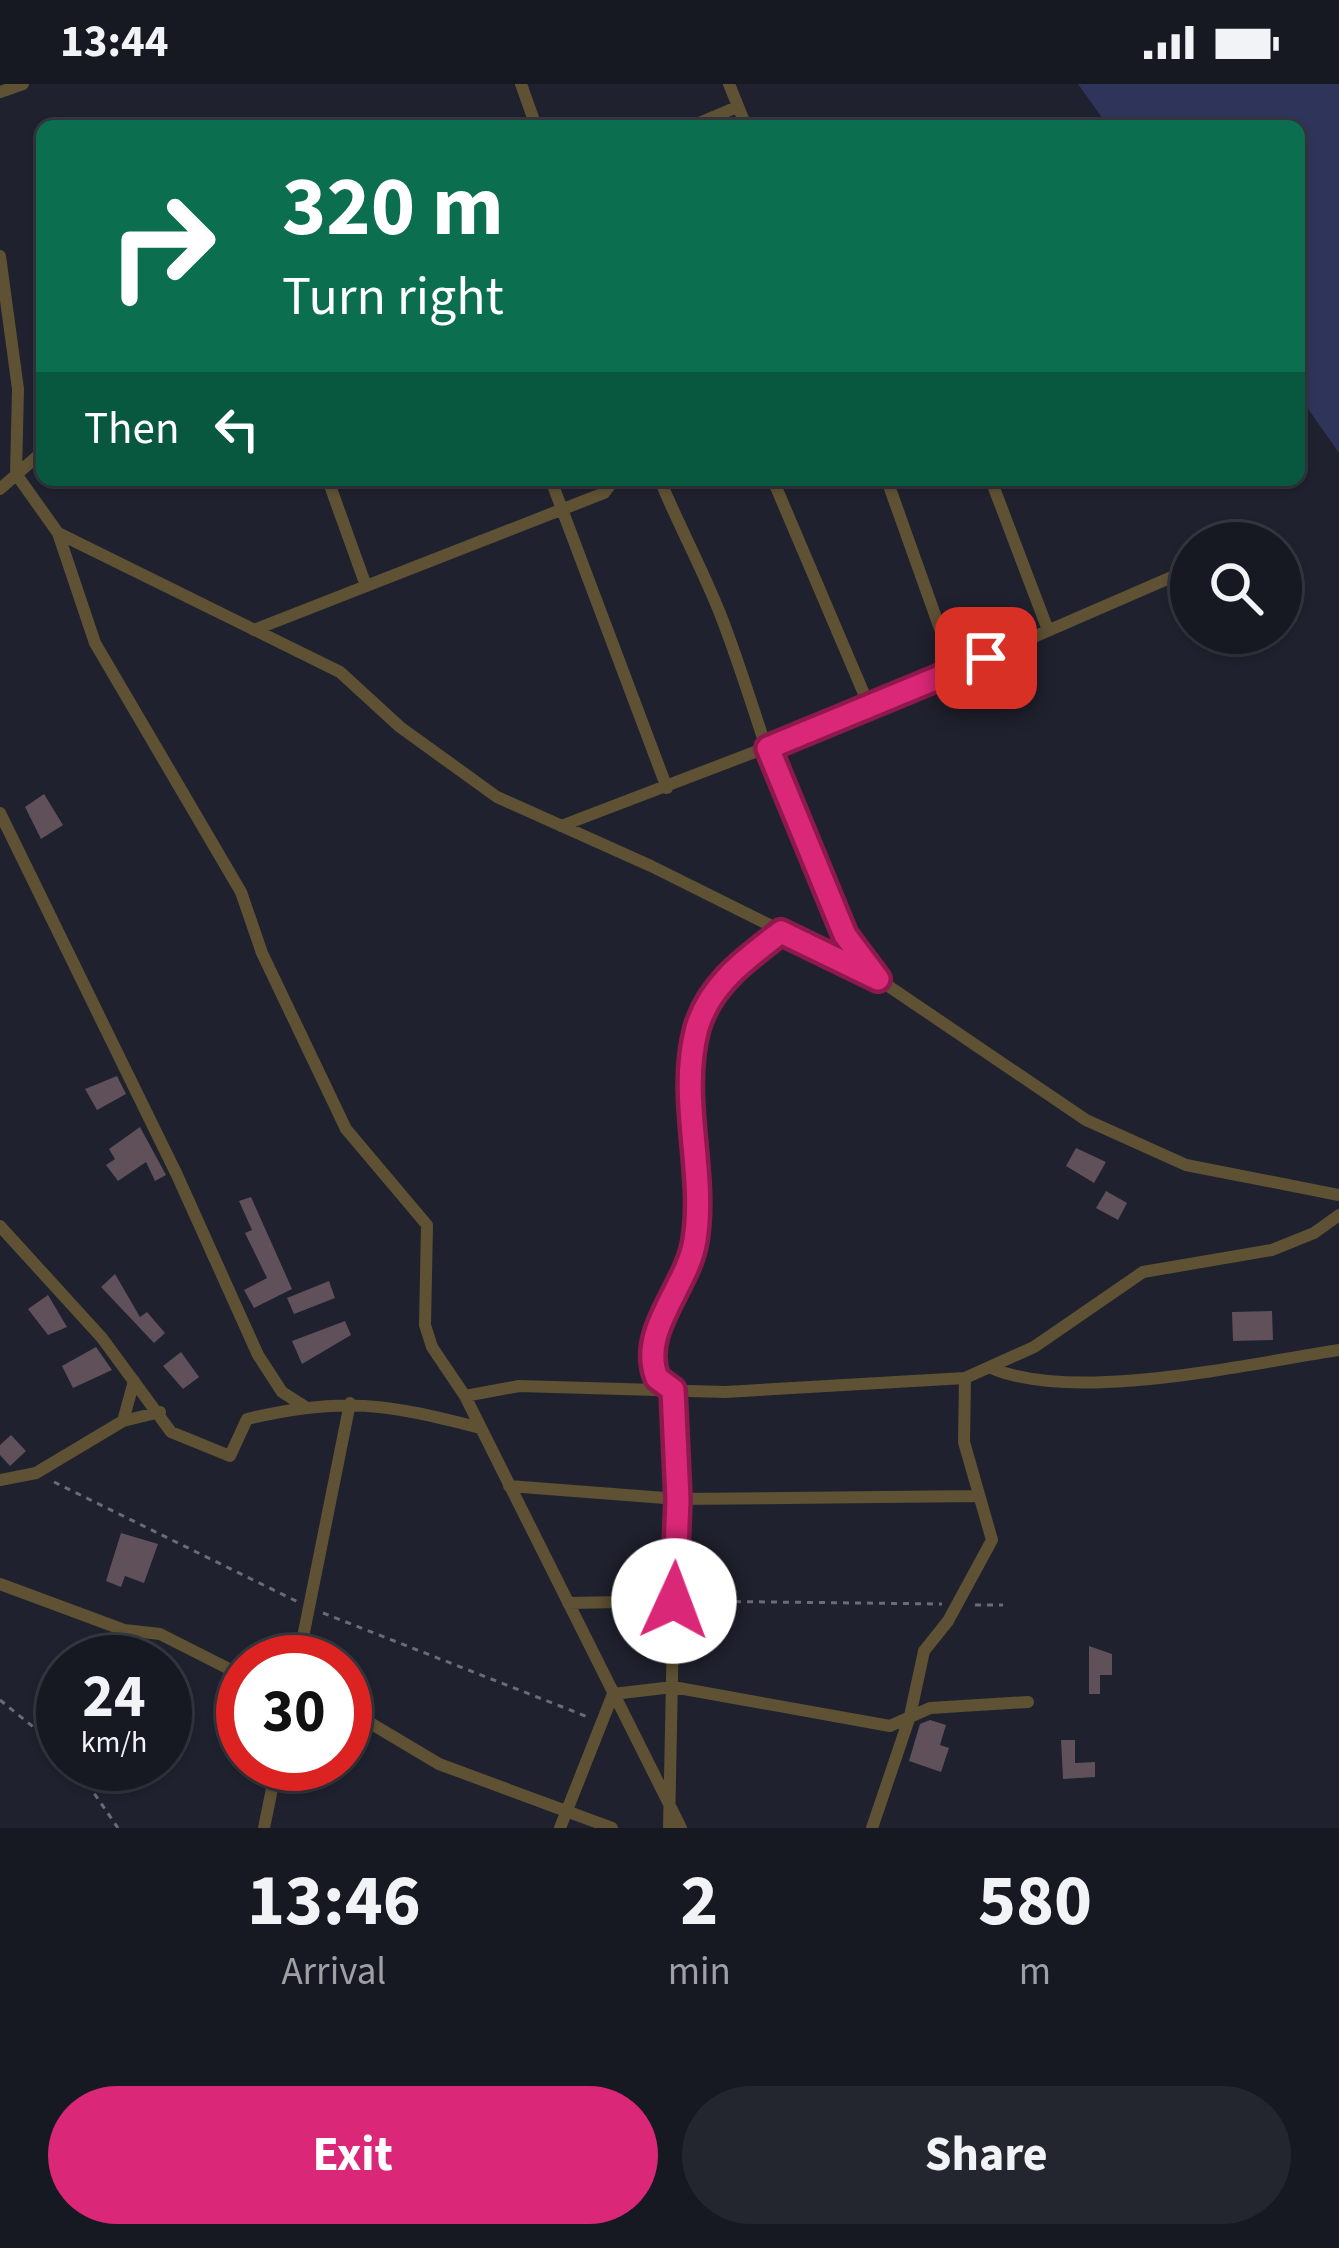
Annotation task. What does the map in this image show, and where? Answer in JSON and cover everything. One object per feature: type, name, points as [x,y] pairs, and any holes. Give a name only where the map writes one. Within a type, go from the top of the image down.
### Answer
[{"type":"street","points":[[0,92],[23,84]]},
{"type":"street","points":[[521,84],[534,120]]},
{"type":"street","points":[[729,84],[743,120]]},
{"type":"street","points":[[705,120],[736,106]]},
{"type":"street","points":[[0,256],[18,389],[16,474],[58,533],[94,643],[241,892],[262,953],[339,1115],[427,1225],[425,1325],[432,1347],[465,1396],[681,1828]]},
{"type":"street","points":[[0,490],[36,457]]},
{"type":"street","points":[[330,486],[365,584]]},
{"type":"street","points":[[552,486],[667,788]]},
{"type":"street","points":[[254,630],[562,511],[604,493],[609,486]]},
{"type":"street","points":[[663,486],[720,613],[768,748],[845,935],[878,979]]},
{"type":"street","points":[[776,486],[870,708]]},
{"type":"street","points":[[889,486],[955,671]]},
{"type":"street","points":[[993,486],[1048,630]]},
{"type":"street","points":[[58,533],[340,672],[400,727],[497,797],[878,979],[1034,1090],[1145,1150],[1198,1168],[1339,1196]]},
{"type":"street","points":[[561,826],[870,708],[1170,578]]},
{"type":"street","points":[[0,813],[177,1174],[258,1355],[282,1391],[304,1406]]},
{"type":"street","points":[[673,1390],[657,1378],[651,1348],[686,1275],[695,1241],[691,1109],[697,1029],[710,996],[781,932]]},
{"type":"street","points":[[465,1396],[519,1386],[816,1389],[855,1382],[964,1378],[1068,1327],[1143,1272],[1272,1250],[1314,1233],[1339,1215]]},
{"type":"street","points":[[0,1226],[102,1338],[180,1440],[230,1456],[247,1419],[350,1402],[386,1404],[480,1428]]},
{"type":"street","points":[[990,1368],[1023,1380],[1118,1382],[1339,1350]]},
{"type":"street","points":[[872,1828],[910,1716],[924,1652],[957,1605],[992,1540],[991,1523],[978,1496],[964,1442],[964,1378]]},
{"type":"street","points":[[123,1420],[134,1381]]},
{"type":"street","points":[[668,1828],[678,1499],[673,1390]]},
{"type":"street","points":[[303,1635],[350,1402]]},
{"type":"street","points":[[0,1480],[36,1473],[123,1420],[160,1412]]},
{"type":"street","points":[[509,1486],[678,1499],[978,1496]]},
{"type":"street","points":[[0,1584],[124,1630],[160,1634],[216,1662]]},
{"type":"street","points":[[568,1604],[674,1601]]},
{"type":"street","points":[[614,1694],[673,1687],[879,1725],[930,1708],[1028,1702]]},
{"type":"street","points":[[560,1828],[614,1694]]},
{"type":"street","points":[[372,1724],[440,1764],[612,1828]]},
{"type":"street","points":[[264,1828],[272,1791]]},
{"type":"path","points":[[674,1601],[1003,1605]]},
{"type":"path","points":[[0,1700],[36,1729]]},
{"type":"path","points":[[93,1791],[118,1828]]},
{"type":"shaded area","points":[[1078,84],[1339,84],[1339,453],[1305,405],[1305,120],[1104,120]]},
{"type":"building","points":[[44,794],[63,825],[41,839],[25,807]]},
{"type":"building","points":[[117,1076],[126,1094],[97,1110],[85,1089]]},
{"type":"building","points":[[140,1127],[166,1175],[155,1181],[146,1162],[118,1181],[106,1165],[115,1159],[109,1149]]},
{"type":"building","points":[[1076,1148],[1106,1162],[1094,1183],[1066,1166]]},
{"type":"building","points":[[1106,1191],[1127,1203],[1118,1220],[1096,1208]]},
{"type":"building","points":[[251,1197],[292,1289],[254,1308],[244,1290],[267,1278],[245,1233],[252,1230],[239,1201]]},
{"type":"building","points":[[115,1274],[140,1317],[147,1312],[165,1333],[154,1343],[101,1287]]},
{"type":"building","points":[[329,1281],[335,1298],[294,1314],[287,1298]]},
{"type":"building","points":[[48,1295],[67,1327],[48,1335],[28,1309]]},
{"type":"building","points":[[1272,1311],[1273,1340],[1233,1341],[1232,1312]]},
{"type":"building","points":[[345,1321],[351,1335],[302,1364],[292,1341]]},
{"type":"building","points":[[96,1347],[112,1370],[73,1388],[62,1366]]},
{"type":"building","points":[[181,1352],[199,1377],[183,1389],[163,1366]]},
{"type":"building","points":[[11,1435],[26,1451],[10,1466],[0,1455],[0,1445]]},
{"type":"building","points":[[121,1533],[158,1544],[144,1583],[125,1576],[121,1587],[106,1581]]},
{"type":"building","points":[[1089,1646],[1112,1654],[1112,1675],[1100,1675],[1100,1694],[1089,1694]]},
{"type":"building","points":[[930,1720],[946,1725],[940,1745],[949,1748],[941,1772],[909,1761],[920,1724]]},
{"type":"building","points":[[1061,1740],[1075,1740],[1075,1763],[1095,1762],[1095,1777],[1063,1779]]},
{"type":"route","points":[[674,1601],[677,1431],[673,1390],[657,1378],[651,1348],[686,1275],[695,1241],[691,1109],[697,1029],[710,996],[742,962],[781,932],[878,979],[845,935],[808,858],[768,748],[986,658]]}]
